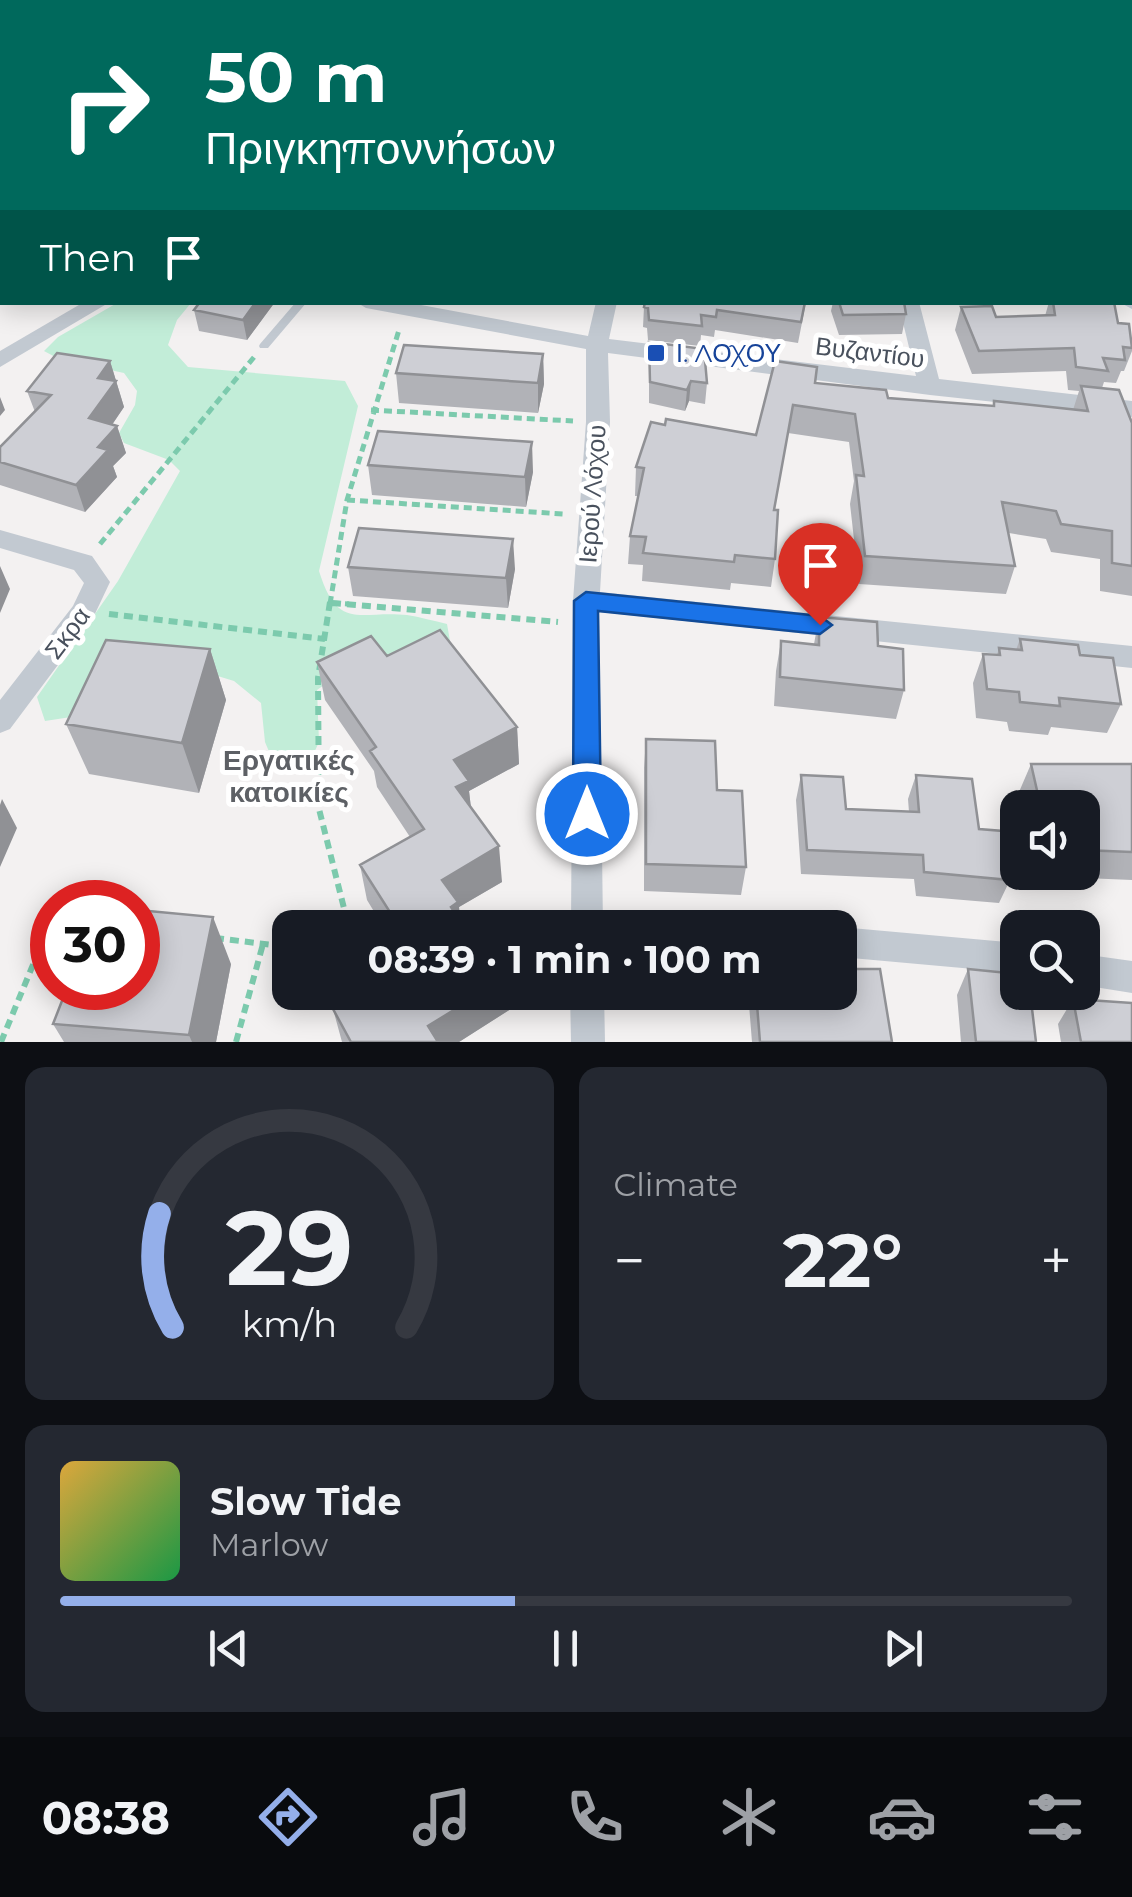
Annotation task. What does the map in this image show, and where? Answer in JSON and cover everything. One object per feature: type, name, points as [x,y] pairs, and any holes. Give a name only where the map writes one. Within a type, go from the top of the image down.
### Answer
[{"type":"street","points":[[0,360],[95,305]]},
{"type":"street","name":"Βυζαντίου","points":[[378,305],[597,344],[930,388],[1132,409]]},
{"type":"street","name":"Ιερού Λόχου","points":[[587,910],[589,516],[598,422],[597,344],[606,305]]},
{"type":"street","points":[[909,305],[930,388]]},
{"type":"street","points":[[0,539],[84,564]]},
{"type":"street","name":"Σκρα","points":[[0,721],[84,612],[97,582],[84,564]]},
{"type":"street","points":[[586,612],[1132,657]]},
{"type":"street","points":[[857,944],[1000,956]]},
{"type":"street","points":[[1100,972],[1132,978]]},
{"type":"street","points":[[588,1010],[588,1042]]},
{"type":"lane","points":[[264,346],[299,305]]},
{"type":"path","points":[[344,910],[319,809],[318,678],[347,500],[371,410],[405,312]]},
{"type":"path","points":[[84,564],[264,346]]},
{"type":"path","points":[[371,410],[598,422]]},
{"type":"path","points":[[347,500],[589,516]]},
{"type":"path","points":[[332,602],[586,612]]},
{"type":"path","points":[[84,612],[325,640]]},
{"type":"path","points":[[209,937],[272,945]]},
{"type":"path","points":[[236,1042],[263,944]]},
{"type":"path","points":[[1,1042],[30,972]]},
{"type":"green space","points":[[114,305],[189,305],[177,320],[168,345],[188,367],[345,381],[358,406],[319,571],[326,590],[334,603],[352,614],[407,615],[447,624],[450,641],[345,670],[317,690],[319,742],[308,766],[278,773],[265,742],[261,703],[234,681],[198,670],[84,715],[45,721],[37,697],[118,581],[180,471],[169,460],[124,443],[119,433],[135,405],[137,391],[124,373],[59,359],[44,351],[58,337]]},
{"type":"building","points":[[198,305],[254,305],[243,320],[194,310]]},
{"type":"building","points":[[804,305],[801,322],[717,310],[716,317],[701,315],[702,326],[649,320],[648,308],[644,307]]},
{"type":"building","points":[[840,305],[904,305],[906,314],[843,315]]},
{"type":"building","points":[[1053,305],[1115,305],[1118,323],[1129,324],[1132,348],[1123,347],[1125,360],[1103,358],[1108,371],[1076,367],[1074,348],[979,351],[961,307],[992,306],[996,317],[1055,315]]},
{"type":"building","points":[[649,342],[704,349],[707,383],[691,381],[687,390],[650,382]]},
{"type":"building","points":[[404,345],[543,354],[538,383],[396,373]]},
{"type":"building","points":[[57,353],[110,361],[98,378],[116,381],[89,418],[117,426],[98,447],[108,450],[76,485],[0,462],[0,447],[51,395],[27,391]]},
{"type":"building","points":[[775,361],[817,367],[815,383],[886,390],[888,398],[994,406],[994,401],[1088,411],[1081,386],[1119,390],[1132,423],[1132,566],[1112,563],[1112,531],[1061,524],[1056,511],[1002,502],[1015,566],[865,556],[856,475],[864,476],[855,414],[793,405],[774,510],[778,510],[775,559],[735,555],[734,562],[643,553],[646,537],[630,536],[644,468],[636,467],[651,422],[665,425],[666,419],[756,435]]},
{"type":"building","points":[[378,431],[532,442],[525,477],[368,465]]},
{"type":"building","points":[[359,528],[513,539],[506,578],[348,567]]},
{"type":"building","points":[[819,617],[877,622],[878,646],[903,649],[904,690],[780,677],[781,641],[819,645]]},
{"type":"building","points":[[440,630],[517,727],[454,760],[469,781],[456,787],[499,846],[442,880],[458,902],[451,907],[453,910],[389,910],[360,865],[424,829],[370,751],[376,747],[317,662],[371,636],[387,656]]},
{"type":"building","points":[[1020,639],[1078,645],[1080,655],[1113,658],[1121,704],[1059,698],[1060,706],[1020,702],[1019,692],[987,689],[983,654],[1000,655],[999,648],[1022,650]]},
{"type":"building","points":[[106,640],[210,649],[182,743],[66,724]]},
{"type":"building","points":[[646,739],[715,741],[717,790],[742,791],[746,867],[646,864]]},
{"type":"building","points":[[1031,764],[1132,764],[1132,852],[1100,851],[1100,790],[1037,790]]},
{"type":"building","points":[[801,775],[843,777],[846,809],[919,812],[916,775],[972,779],[979,829],[1000,831],[1000,879],[924,872],[923,855],[807,850]]},
{"type":"building","points":[[160,912],[213,917],[189,1035],[53,1024],[58,1010],[160,1010]]},
{"type":"building","points":[[857,969],[880,969],[892,1042],[760,1042],[757,1010],[857,1010]]},
{"type":"building","points":[[968,969],[1000,972],[1000,1010],[1032,1010],[1036,1042],[976,1042]]},
{"type":"building","points":[[1100,1001],[1132,1003],[1132,1042],[1081,1042],[1075,1010],[1100,1010]]},
{"type":"building","points":[[334,1010],[454,1010],[428,1026],[438,1042],[351,1042]]},
{"type":"place","name":"Ι. ΛΟΧΟΥ","points":[[656,353]]},
{"type":"district","name":"Εργατικές κατοικίες","points":[[289,776]]},
{"type":"route","points":[[587,814],[586,601],[820,625]]}]
